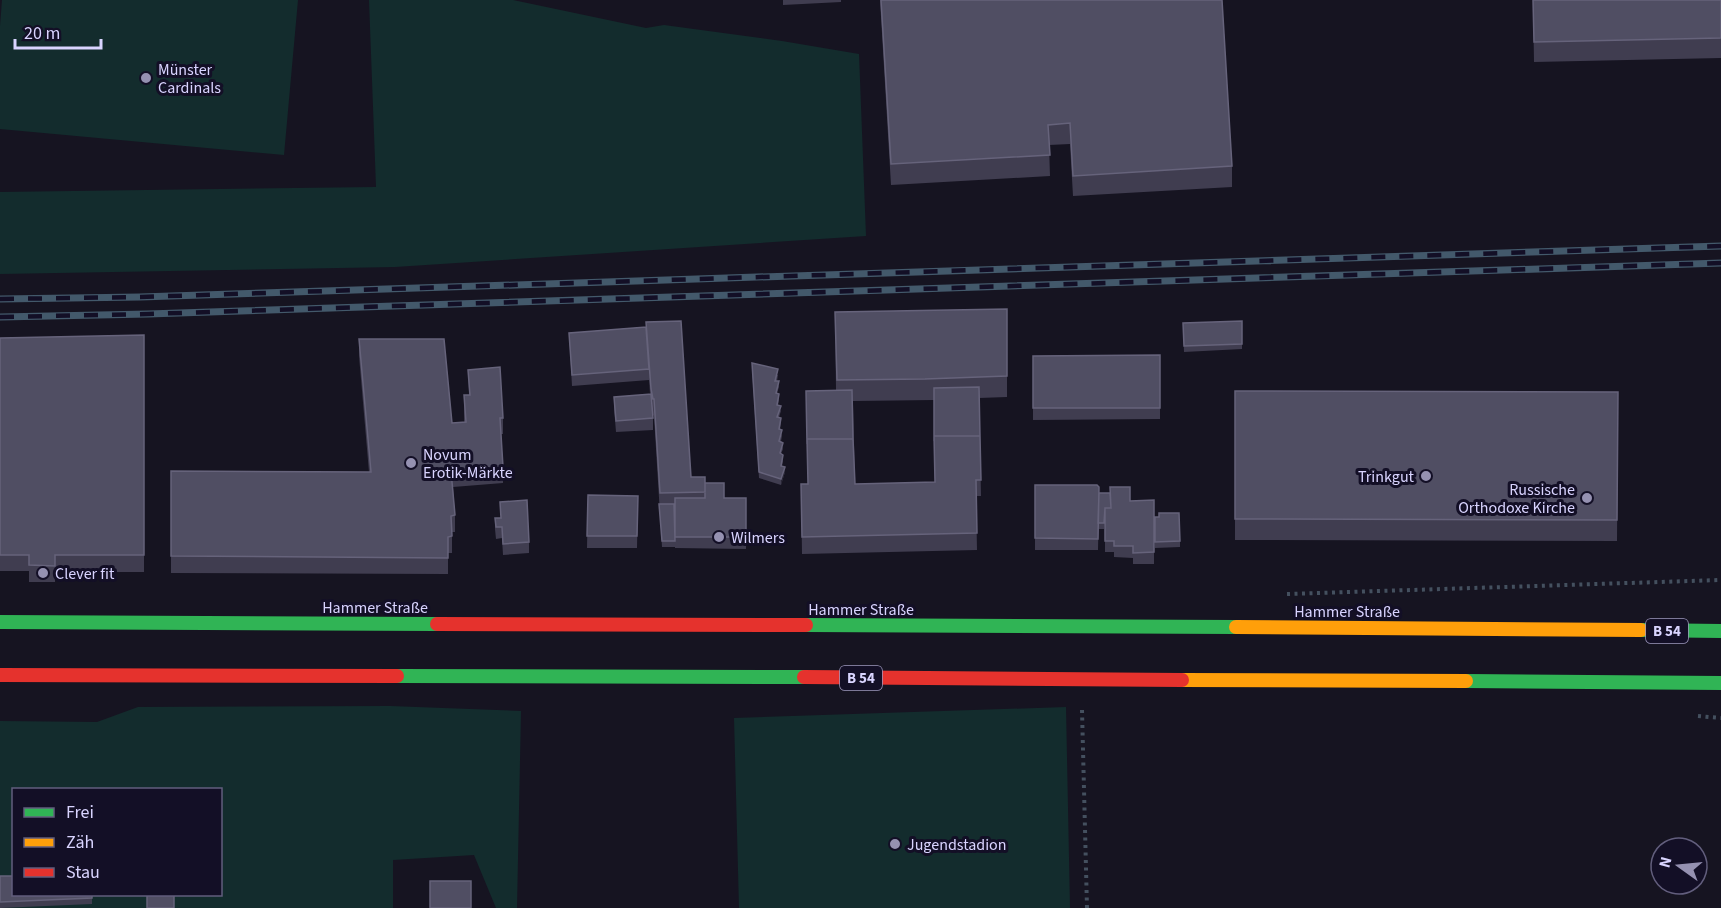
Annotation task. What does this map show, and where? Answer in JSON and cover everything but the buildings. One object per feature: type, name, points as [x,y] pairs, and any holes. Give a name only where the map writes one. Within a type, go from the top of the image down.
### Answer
[{"type":"main road","name":"Hammer Straße","points":[[0,622],[1721,631]]},
{"type":"main road","name":"B 54","points":[[0,675],[560,675],[1721,683]]},
{"type":"path","points":[[1082,710],[1087,908]]},
{"type":"green space","name":"Münster Cardinals","points":[[2,0],[298,0],[284,155],[0,129]]},
{"type":"green space","points":[[369,0],[513,0],[646,28],[664,25],[859,54],[866,236],[395,267],[0,274],[0,192],[376,187]]},
{"type":"green space","points":[[390,706],[521,711],[517,908],[496,908],[474,855],[393,860],[393,908],[0,908],[0,721],[97,722],[138,707]]},
{"type":"green space","points":[[1066,707],[1070,908],[739,908],[734,718]]},
{"type":"railway","points":[[0,299],[140,297],[1721,246]]},
{"type":"railway","points":[[0,317],[1721,263]]},
{"type":"traffic: fast","points":[[0,622],[437,624]]},
{"type":"traffic: fast","points":[[806,625],[1236,627]]},
{"type":"traffic: fast","points":[[1641,630],[1721,631]]},
{"type":"traffic: fast","points":[[397,676],[804,677]]},
{"type":"traffic: fast","points":[[1466,681],[1721,683]]},
{"type":"traffic: slow","points":[[1236,627],[1641,630]]},
{"type":"traffic: slow","points":[[1182,680],[1466,681]]},
{"type":"traffic: jam","points":[[437,624],[806,625]]},
{"type":"traffic: jam","points":[[0,675],[397,676]]},
{"type":"traffic: jam","points":[[804,677],[1182,680]]},
{"type":"place","name":"Münster Cardinals","points":[[146,78]]},
{"type":"place","name":"Novum Erotik-Märkte","points":[[411,463]]},
{"type":"place","name":"Trinkgut","points":[[1426,476]]},
{"type":"place","name":"Russische Orthodoxe Kirche","points":[[1587,498]]},
{"type":"place","name":"Wilmers","points":[[719,537]]},
{"type":"place","name":"Clever fit","points":[[43,573]]},
{"type":"place","name":"Jugendstadion","points":[[895,844]]}]
